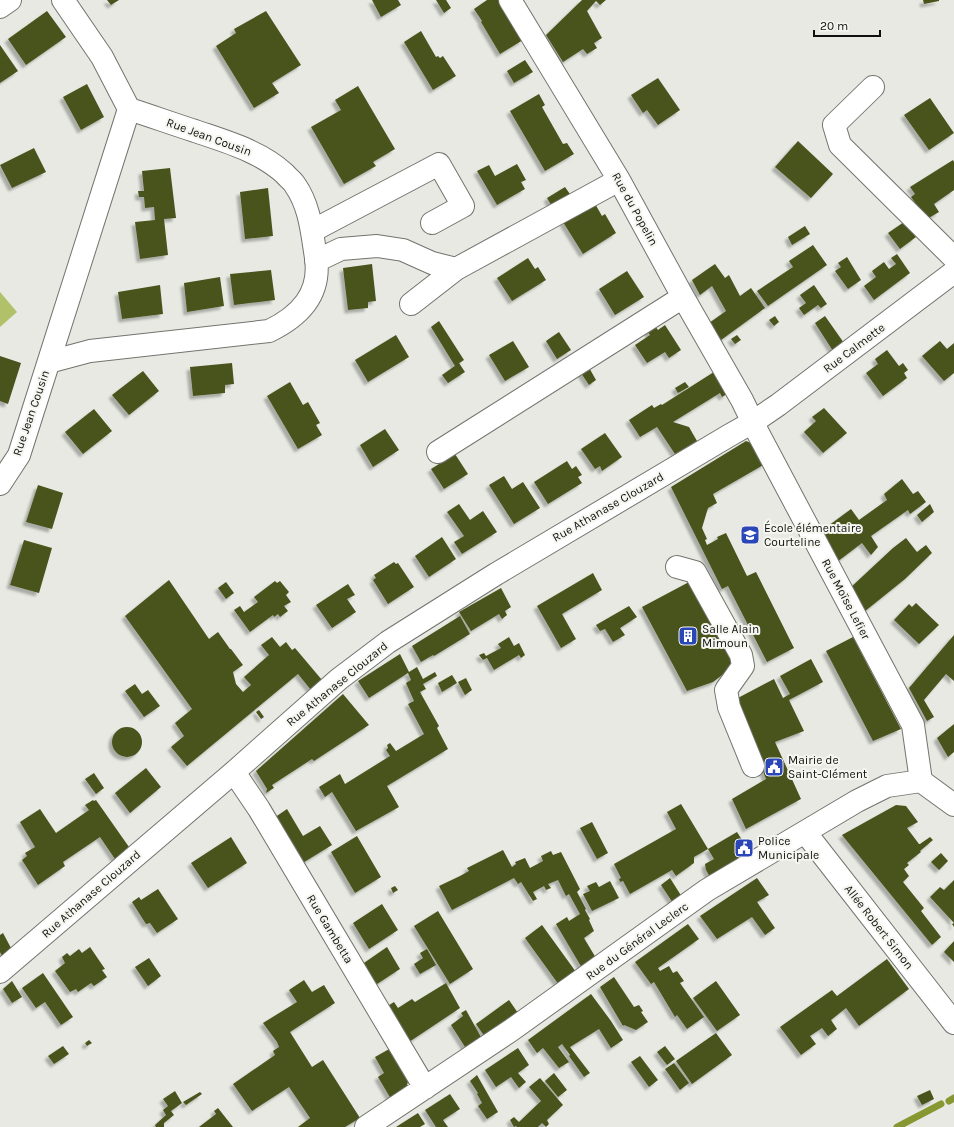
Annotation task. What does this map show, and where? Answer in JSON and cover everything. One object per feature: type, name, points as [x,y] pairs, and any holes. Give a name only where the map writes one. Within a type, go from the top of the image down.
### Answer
[{"type":"street","points":[[0,7],[10,0]]},
{"type":"street","points":[[63,0],[102,57],[129,109]]},
{"type":"street","name":"Rue du Popelin","points":[[510,0],[619,180],[753,422]]},
{"type":"street","points":[[873,87],[834,125],[840,145],[954,258]]},
{"type":"street","name":"Rue Jean Cousin","points":[[0,484],[19,455],[129,109],[242,147],[276,165],[295,184],[306,205],[312,231],[316,261],[316,281],[308,301],[296,315],[284,324],[270,331],[90,351],[49,362]]},
{"type":"street","points":[[312,231],[438,164],[463,206],[432,223]]},
{"type":"street","points":[[411,304],[456,269],[619,180]]},
{"type":"street","points":[[316,261],[341,249],[377,246],[404,250],[432,263],[456,269]]},
{"type":"street","name":"Rue Calmette","points":[[753,422],[778,405],[954,272]]},
{"type":"street","points":[[438,452],[683,297]]},
{"type":"street","name":"Rue Athanase Clouzard","points":[[0,972],[234,772],[339,679],[388,642],[496,574],[637,495],[730,435],[753,422]]},
{"type":"street","name":"Rue Moïse Lefier","points":[[753,422],[913,724],[921,781]]},
{"type":"street","points":[[677,567],[696,572],[741,656],[743,666],[726,690],[729,707],[753,766]]},
{"type":"street","name":"Rue Gambetta","points":[[234,772],[259,809],[425,1088]]},
{"type":"street","points":[[921,781],[954,806]]},
{"type":"street","name":"Rue du Général Leclerc","points":[[366,1127],[510,1031],[707,890],[857,801],[888,786],[921,781]]},
{"type":"street","name":"Allée Robert Simon","points":[[805,832],[954,1023]]},
{"type":"green space","points":[[0,292],[17,312],[0,327]]},
{"type":"building","points":[[107,0],[119,0],[111,5]]},
{"type":"building","points":[[372,0],[398,0],[401,5],[381,17]]},
{"type":"building","points":[[436,0],[446,0],[451,8],[444,13]]},
{"type":"building","points":[[487,0],[498,0],[523,40],[500,54],[474,9]]},
{"type":"building","points":[[582,0],[606,0],[600,5],[596,1],[587,11],[602,38],[594,43],[597,48],[587,54],[583,49],[563,62],[546,35]]},
{"type":"building","points":[[923,0],[939,0],[939,1],[924,4]]},
{"type":"building","points":[[47,11],[66,37],[26,65],[8,39]]},
{"type":"building","points":[[266,11],[301,65],[272,83],[279,93],[254,108],[216,46],[236,33],[234,29]]},
{"type":"building","points":[[421,31],[436,57],[438,56],[440,58],[443,56],[456,76],[433,90],[404,42]]},
{"type":"building","points":[[0,45],[18,71],[0,83]]},
{"type":"building","points":[[525,60],[533,72],[514,83],[507,71]]},
{"type":"building","points":[[658,78],[680,110],[658,125],[647,110],[643,113],[631,95]]},
{"type":"building","points":[[87,84],[104,117],[81,130],[63,97]]},
{"type":"building","points":[[358,86],[395,149],[373,162],[376,166],[344,184],[311,127],[341,110],[335,100]]},
{"type":"building","points":[[539,94],[545,105],[542,107],[563,144],[567,143],[574,154],[545,171],[510,111]]},
{"type":"building","points":[[930,98],[954,133],[929,150],[904,115]]},
{"type":"building","points":[[798,141],[833,174],[811,198],[775,167]]},
{"type":"building","points":[[34,148],[46,172],[12,188],[0,165]]},
{"type":"building","points":[[953,160],[954,190],[934,204],[939,212],[927,219],[911,197],[915,194],[910,187]]},
{"type":"building","points":[[517,164],[526,180],[521,182],[525,189],[497,205],[477,171],[489,165],[495,176]]},
{"type":"building","points":[[170,168],[176,218],[164,219],[168,255],[140,259],[135,222],[155,220],[154,207],[145,208],[144,197],[139,197],[138,191],[144,191],[142,171]]},
{"type":"building","points":[[565,187],[572,197],[553,208],[547,198]]},
{"type":"building","points":[[268,188],[273,236],[245,239],[240,192]]},
{"type":"building","points":[[594,202],[602,216],[605,214],[616,233],[583,254],[563,222]]},
{"type":"building","points":[[904,222],[916,237],[900,249],[888,233]]},
{"type":"building","points":[[805,226],[810,234],[792,245],[788,237]]},
{"type":"building","points":[[813,245],[827,265],[768,306],[757,291],[793,267],[789,261]]},
{"type":"building","points":[[897,254],[910,273],[874,300],[864,286],[876,277],[872,271],[884,262],[889,269],[896,264],[891,258]]},
{"type":"building","points":[[847,257],[861,280],[848,289],[835,271],[841,267],[838,263]]},
{"type":"building","points":[[528,258],[535,269],[538,267],[546,280],[512,301],[497,278]]},
{"type":"building","points":[[372,264],[376,301],[368,302],[368,308],[348,310],[343,268]]},
{"type":"building","points":[[715,264],[725,278],[729,275],[740,296],[751,288],[765,308],[721,340],[709,323],[726,311],[712,286],[700,295],[692,280]]},
{"type":"building","points":[[271,270],[275,300],[234,305],[230,274]]},
{"type":"building","points":[[627,271],[644,297],[615,315],[599,289]]},
{"type":"building","points":[[220,277],[224,306],[187,312],[184,283]]},
{"type":"building","points":[[160,285],[163,314],[122,319],[118,292]]},
{"type":"building","points":[[814,285],[827,304],[821,308],[818,305],[804,315],[799,308],[806,303],[800,295]]},
{"type":"building","points":[[775,316],[779,322],[774,326],[769,320]]},
{"type":"building","points":[[825,316],[844,343],[833,351],[815,323]]},
{"type":"building","points":[[439,321],[464,360],[455,366],[431,327]]},
{"type":"building","points":[[665,325],[681,350],[669,358],[665,352],[647,363],[635,345],[650,335],[647,331],[655,326],[658,330]]},
{"type":"building","points":[[559,332],[571,350],[557,359],[546,341]]},
{"type":"building","points":[[396,335],[409,357],[368,382],[355,360]]},
{"type":"building","points":[[737,335],[741,340],[735,344],[731,339]]},
{"type":"building","points":[[513,341],[529,367],[505,381],[489,355]]},
{"type":"building","points":[[940,341],[947,349],[954,343],[954,373],[944,381],[922,356]]},
{"type":"building","points":[[887,350],[899,366],[903,363],[908,370],[904,373],[907,378],[883,396],[866,373],[878,364],[875,359]]},
{"type":"building","points":[[0,356],[21,363],[8,404],[0,401]]},
{"type":"building","points":[[232,363],[234,384],[225,385],[225,393],[193,396],[190,367]]},
{"type":"building","points":[[459,363],[465,372],[448,383],[442,375]]},
{"type":"building","points":[[587,364],[596,380],[589,385],[579,370]]},
{"type":"building","points":[[717,370],[727,394],[722,397],[720,393],[673,422],[689,427],[697,441],[675,454],[657,427],[640,437],[629,420],[652,405],[654,408],[661,404],[662,405]]},
{"type":"building","points":[[143,371],[159,391],[129,415],[112,395]]},
{"type":"building","points":[[290,382],[303,405],[308,402],[320,423],[316,425],[322,435],[298,449],[267,396]]},
{"type":"building","points":[[685,382],[689,387],[678,393],[675,388]]},
{"type":"building","points":[[824,408],[847,433],[823,453],[804,432],[816,421],[812,417]]},
{"type":"building","points":[[94,409],[112,431],[83,454],[65,432]]},
{"type":"building","points":[[385,429],[399,450],[373,467],[360,445]]},
{"type":"building","points":[[605,433],[622,457],[602,471],[600,466],[595,469],[581,449]]},
{"type":"building","points":[[746,441],[756,445],[765,464],[713,494],[717,503],[708,508],[702,528],[707,539],[705,540],[707,545],[718,539],[717,537],[726,533],[747,576],[756,572],[794,648],[767,662],[728,586],[722,589],[671,487]]},
{"type":"building","points":[[455,454],[468,474],[444,489],[431,469]]},
{"type":"building","points":[[567,461],[572,469],[576,466],[582,475],[578,477],[582,483],[548,504],[534,482]]},
{"type":"building","points":[[504,476],[512,489],[523,482],[540,508],[514,524],[489,485]]},
{"type":"building","points":[[902,479],[913,494],[918,491],[926,502],[910,514],[908,510],[871,536],[878,547],[871,555],[862,543],[837,562],[823,536],[831,531],[828,526],[851,509],[859,520],[887,500],[884,494]]},
{"type":"building","points":[[38,485],[63,493],[52,529],[26,522]]},
{"type":"building","points":[[459,504],[470,520],[483,511],[497,532],[462,554],[454,542],[464,536],[447,512]]},
{"type":"building","points":[[930,504],[934,512],[922,522],[917,515]]},
{"type":"building","points":[[442,537],[456,559],[429,577],[415,556]]},
{"type":"building","points":[[906,538],[917,552],[926,545],[932,553],[905,579],[864,612],[849,589],[893,548]]},
{"type":"building","points":[[24,540],[52,548],[39,593],[10,585]]},
{"type":"building","points":[[394,562],[396,564],[398,563],[414,587],[388,604],[373,580],[376,578],[374,575]]},
{"type":"building","points":[[593,573],[602,590],[562,614],[576,639],[561,648],[537,606]]},
{"type":"building","points":[[169,580],[209,639],[218,632],[243,665],[233,672],[236,684],[243,692],[251,685],[244,677],[269,655],[261,645],[272,637],[280,647],[286,642],[292,650],[295,648],[322,680],[311,690],[298,674],[187,766],[171,747],[184,736],[175,723],[192,709],[125,616]]},
{"type":"building","points":[[275,581],[277,583],[280,581],[289,592],[286,595],[291,602],[284,606],[288,611],[280,617],[278,614],[274,617],[273,615],[250,632],[234,610],[240,606],[244,612],[258,602],[254,597]]},
{"type":"building","points":[[226,582],[234,593],[226,599],[218,588]]},
{"type":"building","name":"Salle Alain Mimoun","points":[[689,582],[734,666],[713,682],[687,691],[642,607]]},
{"type":"building","points":[[348,584],[355,595],[347,599],[356,612],[332,628],[316,605]]},
{"type":"building","points":[[501,588],[511,607],[505,611],[507,615],[502,619],[499,614],[471,631],[459,612]]},
{"type":"building","points":[[916,603],[939,625],[919,644],[894,620],[909,604],[912,607]]},
{"type":"building","points":[[629,606],[637,617],[620,628],[625,635],[613,642],[605,629],[600,631],[596,625]]},
{"type":"building","points":[[460,616],[470,634],[434,656],[433,655],[421,662],[412,646]]},
{"type":"building","points":[[954,635],[954,681],[946,674],[924,700],[934,717],[927,721],[909,688]]},
{"type":"building","points":[[509,637],[514,646],[519,643],[525,655],[521,658],[519,655],[494,670],[487,658],[483,660],[479,655],[484,653],[486,656],[501,648],[498,644]]},
{"type":"building","points":[[853,637],[901,729],[873,741],[826,651]]},
{"type":"building","points":[[400,654],[409,672],[417,667],[423,679],[435,672],[437,676],[423,684],[426,689],[420,692],[439,726],[437,728],[448,749],[387,786],[399,807],[356,831],[332,792],[325,797],[319,787],[340,774],[345,784],[390,756],[386,750],[388,748],[387,745],[390,743],[396,751],[424,734],[408,704],[414,701],[406,683],[411,680],[408,673],[369,698],[358,681]]},
{"type":"building","points":[[811,659],[823,682],[789,700],[804,731],[775,742],[801,799],[746,829],[732,799],[766,779],[736,699],[774,679],[783,698],[790,694],[780,676]]},
{"type":"building","points":[[452,675],[457,683],[442,692],[438,683]]},
{"type":"building","points":[[466,678],[472,690],[465,695],[458,682]]},
{"type":"building","points":[[135,684],[142,694],[148,690],[160,706],[144,717],[125,691]]},
{"type":"building","points":[[343,694],[369,725],[314,761],[312,759],[272,785],[274,788],[266,793],[267,789],[256,771]]},
{"type":"building","points":[[259,710],[264,717],[261,719],[256,712]]},
{"type":"building","points":[[954,724],[954,752],[948,757],[937,738]]},
{"type":"building","points":[[127,727],[137,732],[142,742],[137,752],[127,757],[117,752],[112,742],[117,732]]},
{"type":"building","points":[[146,768],[161,787],[130,813],[115,793]]},
{"type":"building","points":[[94,773],[104,788],[96,794],[85,779]]},
{"type":"building","points":[[93,800],[96,800],[129,847],[115,859],[100,837],[63,862],[65,866],[38,885],[22,860],[27,856],[25,853],[35,847],[20,822],[40,809],[56,833],[89,810],[85,805]]},
{"type":"building","points":[[681,804],[708,849],[694,857],[694,863],[676,876],[672,870],[630,894],[623,881],[620,882],[619,879],[621,878],[614,864],[676,829],[667,812]]},
{"type":"building","points":[[896,805],[906,806],[918,822],[907,828],[919,844],[930,837],[933,840],[907,863],[909,865],[904,869],[909,876],[903,882],[924,908],[921,911],[941,937],[932,945],[842,835]]},
{"type":"building","points":[[287,809],[303,836],[320,826],[332,845],[301,864],[274,818]]},
{"type":"building","points":[[592,822],[608,853],[597,859],[580,828]]},
{"type":"building","points":[[737,832],[751,854],[710,877],[706,870],[705,864],[714,859],[708,849]]},
{"type":"building","points":[[357,836],[381,877],[355,893],[331,852]]},
{"type":"building","points":[[231,837],[247,863],[208,888],[191,863]]},
{"type":"building","points":[[503,850],[512,867],[516,864],[515,862],[525,858],[530,868],[543,861],[541,856],[551,851],[553,855],[561,852],[580,889],[577,892],[586,909],[585,910],[594,931],[584,938],[596,958],[582,968],[556,924],[567,917],[569,921],[580,914],[569,894],[566,896],[558,880],[548,884],[551,888],[546,890],[544,886],[533,892],[537,899],[533,901],[521,882],[518,884],[514,878],[452,910],[439,886],[469,871],[467,868]]},
{"type":"building","points":[[941,853],[948,861],[939,870],[931,862]]},
{"type":"building","points":[[670,878],[682,897],[673,903],[661,885]]},
{"type":"building","points":[[757,878],[769,895],[757,902],[775,928],[765,935],[752,917],[717,939],[700,916]]},
{"type":"building","points":[[954,880],[954,923],[930,897],[940,887],[944,890]]},
{"type":"building","points":[[610,881],[619,898],[592,911],[583,894],[590,891],[587,886],[596,882],[599,887]]},
{"type":"building","points":[[395,886],[398,890],[393,893],[391,888]]},
{"type":"building","points":[[158,889],[178,919],[157,933],[150,923],[146,924],[132,902],[139,897],[141,900]]},
{"type":"building","points":[[382,904],[398,930],[369,949],[353,923]]},
{"type":"building","points":[[438,911],[473,969],[450,984],[414,926]]},
{"type":"building","points":[[688,924],[699,939],[658,968],[660,971],[669,966],[673,973],[677,971],[684,981],[680,983],[704,1017],[687,1029],[677,1015],[675,1017],[654,982],[651,984],[635,962]]},
{"type":"building","points":[[542,925],[576,972],[559,985],[525,938]]},
{"type":"building","points":[[3,933],[11,948],[2,956],[0,952],[0,935]]},
{"type":"building","points":[[954,941],[954,962],[944,952]]},
{"type":"building","points":[[90,947],[105,969],[102,970],[107,977],[94,986],[91,983],[78,992],[76,989],[70,992],[55,971],[65,963],[62,957],[67,953],[70,956],[79,949],[82,953]]},
{"type":"building","points":[[387,947],[400,969],[374,986],[361,965]]},
{"type":"building","points":[[427,949],[436,965],[420,974],[414,964],[423,958],[420,953]]},
{"type":"building","points":[[149,958],[161,976],[148,986],[135,967]]},
{"type":"building","points":[[887,959],[909,989],[859,1026],[846,1008],[831,1020],[837,1029],[828,1036],[822,1028],[810,1036],[816,1044],[801,1055],[780,1027],[832,990],[837,996]]},
{"type":"building","points":[[43,973],[73,1017],[61,1025],[45,1002],[36,1008],[22,988]]},
{"type":"building","points":[[614,977],[634,1007],[639,1005],[643,1011],[641,1012],[648,1022],[636,1030],[624,1025],[623,1026],[600,987]]},
{"type":"building","points":[[304,980],[312,992],[324,985],[335,1003],[290,1032],[312,1067],[323,1060],[360,1118],[345,1127],[298,1127],[310,1118],[289,1087],[252,1111],[233,1084],[275,1055],[273,1051],[279,1047],[263,1023],[297,1002],[289,990]]},
{"type":"building","points":[[12,981],[22,997],[12,1003],[3,989]]},
{"type":"building","points":[[716,981],[740,1015],[717,1031],[693,998]]},
{"type":"building","points":[[446,983],[460,1008],[406,1044],[386,1007],[394,1002],[398,1008],[412,999],[415,1002]]},
{"type":"building","points":[[591,994],[623,1040],[611,1048],[599,1029],[570,1047],[590,1073],[584,1077],[562,1044],[558,1047],[569,1062],[559,1068],[543,1048],[537,1053],[528,1040]]},
{"type":"building","points":[[509,1000],[518,1013],[485,1037],[476,1024]]},
{"type":"building","points":[[466,1010],[482,1039],[467,1050],[451,1025],[463,1016],[461,1013]]},
{"type":"building","points":[[716,1033],[732,1055],[692,1084],[676,1061]]},
{"type":"building","points":[[89,1040],[92,1043],[87,1046],[85,1043]]},
{"type":"building","points":[[63,1046],[69,1054],[54,1064],[48,1056]]},
{"type":"building","points":[[665,1046],[675,1059],[667,1065],[657,1052]]},
{"type":"building","points":[[391,1048],[409,1078],[406,1089],[391,1099],[378,1077],[384,1073],[375,1057]]},
{"type":"building","points":[[518,1048],[529,1065],[518,1073],[526,1082],[519,1088],[511,1077],[496,1087],[485,1070]]},
{"type":"building","points":[[640,1056],[658,1080],[649,1087],[631,1062]]},
{"type":"building","points":[[674,1063],[689,1083],[680,1090],[665,1069]]},
{"type":"building","points":[[554,1073],[567,1090],[558,1097],[545,1081]]},
{"type":"building","points":[[477,1075],[498,1112],[487,1119],[478,1106],[482,1103],[477,1094],[478,1093],[470,1081]]},
{"type":"building","points":[[540,1078],[563,1105],[547,1120],[549,1124],[546,1127],[542,1123],[538,1127],[514,1127],[510,1120],[514,1117],[519,1122],[541,1101],[529,1087]]},
{"type":"building","points":[[930,1090],[934,1099],[922,1105],[917,1096]]},
{"type":"building","points":[[175,1091],[182,1103],[171,1111],[174,1115],[164,1123],[164,1127],[156,1127],[155,1125],[166,1115],[163,1110],[168,1106],[163,1099]]},
{"type":"building","points":[[200,1092],[202,1094],[186,1105],[183,1102]]},
{"type":"building","points":[[450,1094],[460,1109],[443,1120],[448,1127],[436,1127],[425,1110]]},
{"type":"building","points":[[218,1108],[233,1127],[199,1127],[216,1114],[214,1111]]},
{"type":"building","points":[[418,1113],[425,1124],[420,1127],[396,1127]]},
{"type":"waterway","points":[[949,1101],[954,1098]]},
{"type":"waterway","points":[[897,1127],[941,1104]]},
{"type":"place","name":"École élémentaire Courteline","points":[[750,535]]},
{"type":"place","name":"Salle Alain Mimoun","points":[[688,636]]},
{"type":"place","name":"Mairie de Saint-Clément","points":[[774,767]]},
{"type":"place","name":"Police Municipale","points":[[744,848]]}]
